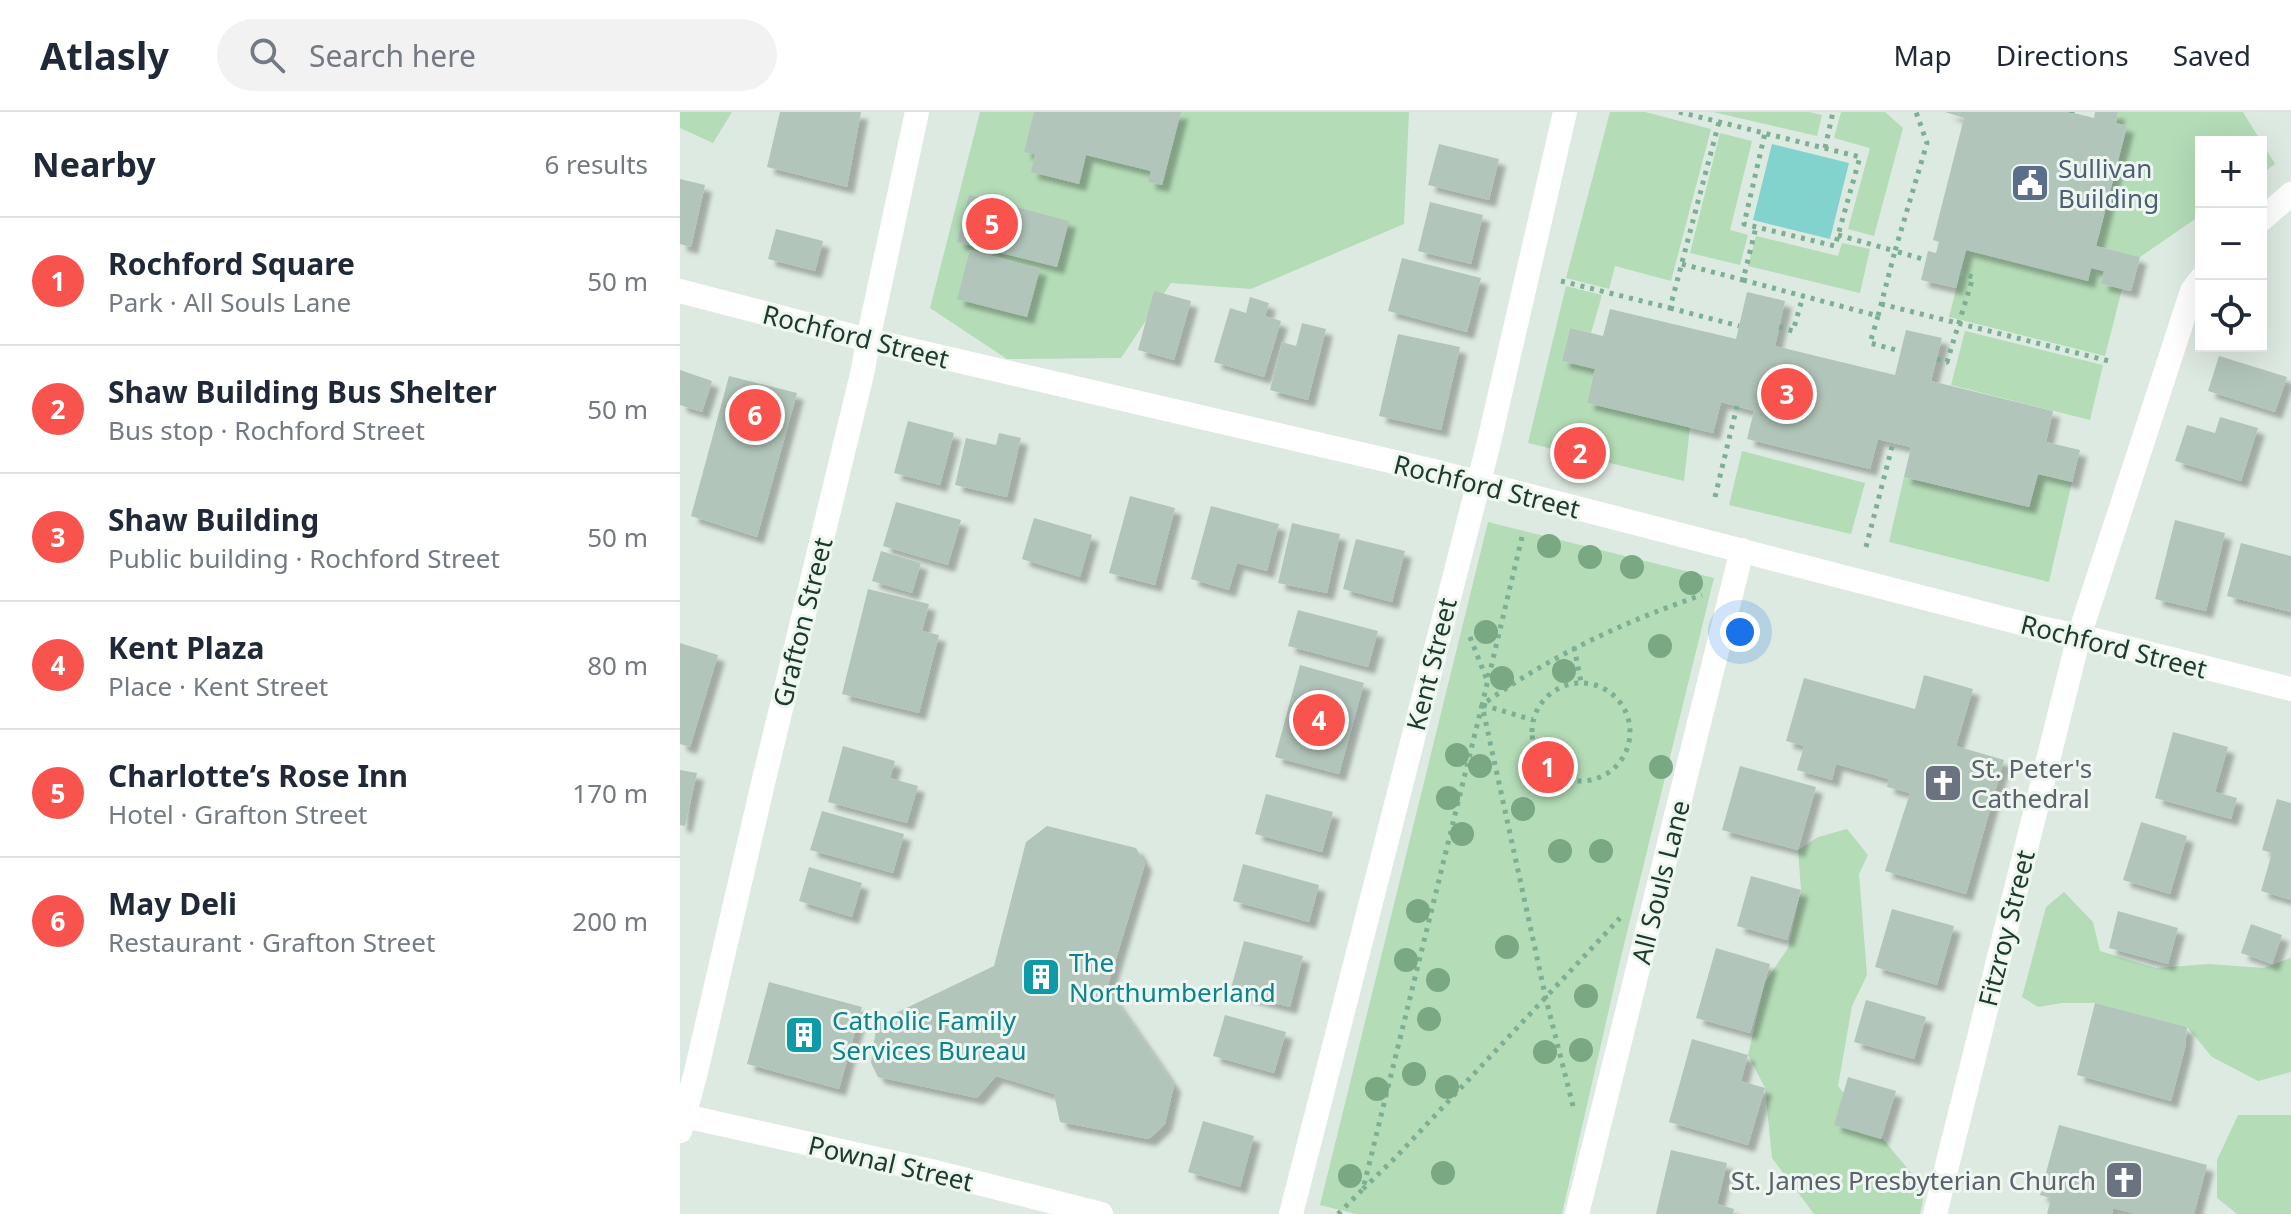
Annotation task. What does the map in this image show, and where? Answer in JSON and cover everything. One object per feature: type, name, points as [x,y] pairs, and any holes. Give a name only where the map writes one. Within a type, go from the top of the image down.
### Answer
[{"type":"street","name":"Grafton Street","points":[[681,1121],[696,1072],[863,370],[917,112]]},
{"type":"street","name":"Kent Street","points":[[1291,1214],[1477,484],[1565,112]]},
{"type":"street","points":[[2267,215],[2291,194]]},
{"type":"street","name":"Fitzroy Street","points":[[1935,1214],[2079,636],[2192,291],[2200,280]]},
{"type":"street","name":"Rochford Street","points":[[680,291],[868,340],[1408,465],[2032,626],[2291,689]]},
{"type":"street","name":"All Souls Lane","points":[[1577,1214],[1742,550]]},
{"type":"street","name":"Pownal Street","points":[[681,1121],[931,1171],[1101,1214]]},
{"type":"path","points":[[1679,112],[1765,133],[1860,157],[1835,246],[1744,224],[1765,133]]},
{"type":"path","points":[[1825,148],[1833,112]]},
{"type":"path","points":[[1900,351],[1870,343],[1927,143],[1916,112]]},
{"type":"path","points":[[1670,308],[1719,122]]},
{"type":"path","points":[[1743,280],[1756,227]]},
{"type":"path","points":[[1838,235],[1926,260]]},
{"type":"path","points":[[1682,264],[1878,316]]},
{"type":"path","points":[[1937,359],[1947,362],[1973,277],[1960,273]]},
{"type":"path","points":[[1561,281],[1739,326]]},
{"type":"path","points":[[1779,327],[1793,331],[1803,296]]},
{"type":"path","points":[[1881,304],[2113,362]]},
{"type":"path","points":[[1715,497],[1737,406]]},
{"type":"path","points":[[1866,547],[1893,443]]},
{"type":"path","points":[[1363,1189],[1522,537]]},
{"type":"path","points":[[1482,705],[1526,674],[1574,647],[1636,619],[1710,592]]},
{"type":"path","points":[[1468,633],[1488,682]]},
{"type":"path","points":[[1574,647],[1581,682]]},
{"type":"path","points":[[1581,682],[1605,688],[1615,695],[1628,715],[1630,739],[1621,762],[1590,781],[1565,779],[1554,773],[1545,766],[1533,744],[1533,720],[1543,700],[1560,687],[1581,682]]},
{"type":"path","points":[[1482,705],[1533,720]]},
{"type":"path","points":[[1482,705],[1546,999],[1573,1106]]},
{"type":"path","points":[[1338,1214],[1397,1156],[1662,873]]},
{"type":"green space","points":[[680,112],[732,112],[713,143],[680,128]]},
{"type":"green space","points":[[980,112],[1409,112],[1404,224],[1251,289],[1171,283],[1121,358],[1007,359],[930,308]]},
{"type":"green space","points":[[1610,112],[1645,112],[1711,129],[1671,281],[1615,266],[1609,289],[1566,278]]},
{"type":"green space","points":[[1713,112],[1809,112],[1822,115],[1817,136]]},
{"type":"green space","points":[[1841,112],[1885,112],[1903,128],[1874,236],[1848,229],[1870,148],[1834,138]]},
{"type":"green space","points":[[2118,112],[2243,112],[2258,136],[2195,136],[2195,219],[2140,257],[2096,246],[2127,126],[2116,123]]},
{"type":"green space","points":[[1720,133],[1752,141],[1730,230],[1748,235],[1740,265],[1690,253]]},
{"type":"green space","points":[[2267,151],[2275,164],[2267,170]]},
{"type":"green space","points":[[1756,236],[1838,256],[1842,243],[1870,249],[1860,293],[1748,266]]},
{"type":"green space","points":[[1966,250],[2088,280],[2091,268],[2104,271],[2101,284],[2122,289],[2105,356],[1949,317]]},
{"type":"green space","points":[[1566,286],[1602,295],[1591,333],[1570,328],[1562,361],[1595,369],[1587,403],[1690,427],[1684,481],[1528,443]]},
{"type":"green space","points":[[1965,331],[2103,365],[2090,420],[1951,385]]},
{"type":"green space","points":[[1742,451],[1865,483],[1851,534],[1729,505]]},
{"type":"green space","points":[[2038,474],[2072,482],[2049,582],[1889,542],[1904,477],[2029,507]]},
{"type":"green space","points":[[1488,522],[1714,578],[1562,1214],[1356,1214],[1320,1205]]},
{"type":"green space","points":[[1847,829],[1868,855],[1859,874],[1867,975],[1852,1006],[1838,1086],[1925,1189],[1920,1214],[1814,1214],[1772,1158],[1765,1088],[1748,1055],[1765,982],[1788,948],[1801,890],[1798,850],[1818,837]]},
{"type":"green space","points":[[2064,892],[2093,922],[2100,951],[2156,968],[2209,964],[2264,968],[2291,958],[2291,1072],[2258,1081],[2212,1057],[2187,1027],[2095,1003],[2038,1007],[2022,997],[2046,907]]},
{"type":"green space","points":[[2238,1115],[2291,1115],[2291,1214],[2237,1214],[2217,1198],[2217,1160]]},
{"type":"water","points":[[1772,144],[1849,163],[1830,239],[1753,220]]},
{"type":"building","points":[[780,112],[861,112],[847,187],[767,167]]},
{"type":"building","points":[[1034,112],[1181,112],[1162,185],[1148,182],[1151,171],[1086,155],[1079,184],[1031,172],[1035,154],[1024,152]]},
{"type":"building","name":"Sullivan Building","points":[[1945,112],[2070,112],[2094,118],[2095,112],[2118,112],[2116,123],[2127,126],[2096,246],[2140,257],[2131,291],[2101,284],[2104,271],[2091,268],[2088,281],[1966,250],[1956,288],[1921,280],[1928,251],[1936,253],[1939,242],[1933,240],[1964,118]]},
{"type":"building","points":[[1439,144],[1499,159],[1489,200],[1428,185]]},
{"type":"building","points":[[680,179],[705,185],[691,247],[680,244]]},
{"type":"building","points":[[969,195],[1069,221],[1057,267],[957,242]]},
{"type":"building","points":[[1430,202],[1483,215],[1471,264],[1418,251]]},
{"type":"building","points":[[776,229],[823,241],[815,271],[768,259]]},
{"type":"building","points":[[970,250],[1040,269],[1027,317],[957,299]]},
{"type":"building","points":[[1402,258],[1481,278],[1467,332],[1388,311]]},
{"type":"building","points":[[1154,291],[1191,301],[1174,360],[1138,350]]},
{"type":"building","points":[[1747,292],[1785,301],[1775,346],[1895,375],[1906,330],[1942,338],[1931,381],[2053,411],[2046,442],[2080,450],[2072,482],[2038,474],[2029,507],[1904,477],[1911,447],[1878,439],[1870,469],[1747,439],[1754,411],[1721,402],[1713,433],[1587,403],[1595,369],[1562,361],[1570,328],[1603,336],[1610,309],[1736,339]]},
{"type":"building","points":[[1250,297],[1269,303],[1265,316],[1281,321],[1264,377],[1214,362],[1230,308],[1246,313]]},
{"type":"building","points":[[1302,323],[1326,329],[1308,400],[1270,390],[1282,342],[1296,346]]},
{"type":"building","points":[[1398,334],[1460,347],[1441,430],[1379,416]]},
{"type":"building","points":[[2219,356],[2287,377],[2275,412],[2208,391]]},
{"type":"building","points":[[680,370],[712,381],[702,412],[680,405]]},
{"type":"building","points":[[729,376],[797,393],[757,537],[691,516]]},
{"type":"building","points":[[2220,417],[2258,428],[2241,481],[2175,461],[2187,425],[2215,433]]},
{"type":"building","points":[[908,421],[954,433],[940,485],[894,473]]},
{"type":"building","points":[[999,433],[1021,438],[1007,497],[955,485],[966,438],[996,445]]},
{"type":"building","points":[[1574,446],[1589,450],[1587,460],[1571,456]]},
{"type":"building","points":[[1130,496],[1175,508],[1155,585],[1109,573]]},
{"type":"building","points":[[896,502],[961,520],[948,565],[883,546]]},
{"type":"building","points":[[1211,506],[1279,524],[1267,571],[1237,563],[1229,590],[1191,579]]},
{"type":"building","points":[[1034,518],[1092,535],[1080,577],[1022,559]]},
{"type":"building","points":[[2175,520],[2225,533],[2206,611],[2155,599]]},
{"type":"building","points":[[1292,523],[1340,534],[1327,593],[1278,583]]},
{"type":"building","points":[[1356,539],[1405,551],[1392,602],[1343,589]]},
{"type":"building","points":[[2241,543],[2291,556],[2291,612],[2227,596]]},
{"type":"building","points":[[881,551],[921,563],[912,593],[872,581]]},
{"type":"building","points":[[868,589],[929,604],[922,631],[939,635],[919,713],[842,694]]},
{"type":"building","points":[[1298,610],[1378,631],[1368,667],[1288,646]]},
{"type":"building","points":[[680,643],[718,655],[690,747],[680,744]]},
{"type":"building","points":[[1300,665],[1364,683],[1339,774],[1275,757]]},
{"type":"building","name":"St. Peter's Cathedral","points":[[1924,675],[1973,689],[1956,746],[2004,760],[1966,894],[1885,871],[1910,793],[1887,787],[1889,779],[1836,764],[1832,780],[1797,770],[1804,746],[1786,741],[1804,678],[1915,709]]},
{"type":"building","points":[[2173,732],[2228,747],[2215,792],[2237,798],[2231,819],[2155,798]]},
{"type":"building","points":[[843,746],[895,761],[890,778],[918,786],[907,823],[828,802]]},
{"type":"building","points":[[1740,766],[1816,787],[1798,850],[1722,830]]},
{"type":"building","points":[[680,770],[697,773],[685,826],[680,825]]},
{"type":"building","points":[[1266,794],[1333,812],[1322,852],[1255,834]]},
{"type":"building","points":[[2277,799],[2291,803],[2291,900],[2261,891],[2272,853],[2262,850]]},
{"type":"building","points":[[822,811],[904,834],[893,873],[810,850]]},
{"type":"building","points":[[2141,822],[2187,836],[2170,894],[2123,880]]},
{"type":"building","name":"The Northumberland","points":[[1047,826],[1136,848],[1145,864],[1107,988],[1174,1085],[1165,1124],[1149,1139],[1060,1122],[1054,1094],[996,1076],[977,1098],[878,1077],[871,1063],[877,1022],[994,966],[1026,842]]},
{"type":"building","points":[[1243,864],[1319,885],[1309,922],[1233,901]]},
{"type":"building","points":[[809,867],[862,883],[852,917],[799,901]]},
{"type":"building","points":[[1751,876],[1801,890],[1787,940],[1737,926]]},
{"type":"building","points":[[1892,909],[1954,926],[1937,985],[1875,967]]},
{"type":"building","points":[[2118,911],[2178,928],[2168,964],[2109,948]]},
{"type":"building","points":[[2251,924],[2282,935],[2272,964],[2241,953]]},
{"type":"building","points":[[1244,941],[1303,956],[1290,1007],[1230,992]]},
{"type":"building","points":[[1716,948],[1770,964],[1750,1033],[1696,1018]]},
{"type":"building","name":"Catholic Family Services Bureau","points":[[769,982],[862,1007],[839,1089],[747,1064]]},
{"type":"building","points":[[1866,1000],[1926,1017],[1914,1059],[1854,1042]]},
{"type":"building","points":[[2095,1003],[2187,1027],[2185,1048],[2171,1101],[2077,1075]]},
{"type":"building","points":[[1225,1015],[1286,1032],[1274,1073],[1213,1056]]},
{"type":"building","points":[[1692,1039],[1748,1055],[1741,1081],[1765,1088],[1748,1145],[1669,1122]]},
{"type":"building","points":[[1848,1077],[1896,1091],[1881,1139],[1834,1125]]},
{"type":"building","points":[[1203,1121],[1254,1136],[1240,1187],[1188,1172]]},
{"type":"building","name":"St. James Presbyterian Church","points":[[2059,1125],[2207,1165],[2194,1214],[2136,1214],[2113,1208],[2112,1214],[2047,1214],[2051,1198],[2040,1195]]},
{"type":"building","points":[[1671,1150],[1727,1163],[1717,1204],[1734,1209],[1733,1214],[1656,1214]]},
{"type":"place","name":"Sullivan Building","points":[[2030,183]]},
{"type":"place","name":"Charlotte‘s Rose Inn","points":[[992,224]]},
{"type":"place","name":"Shaw Building","points":[[1787,394]]},
{"type":"place","name":"May Deli","points":[[755,415]]},
{"type":"place","name":"Shaw Building Bus Shelter","points":[[1580,453]]},
{"type":"place","name":"Kent Plaza","points":[[1319,720]]},
{"type":"place","name":"Rochford Square","points":[[1548,767]]},
{"type":"place","name":"St. Peter's Cathedral","points":[[1943,783]]},
{"type":"place","name":"The Northumberland","points":[[1041,977]]},
{"type":"place","name":"Catholic Family Services Bureau","points":[[804,1035]]},
{"type":"place","name":"St. James Presbyterian Church","points":[[2124,1180]]}]
